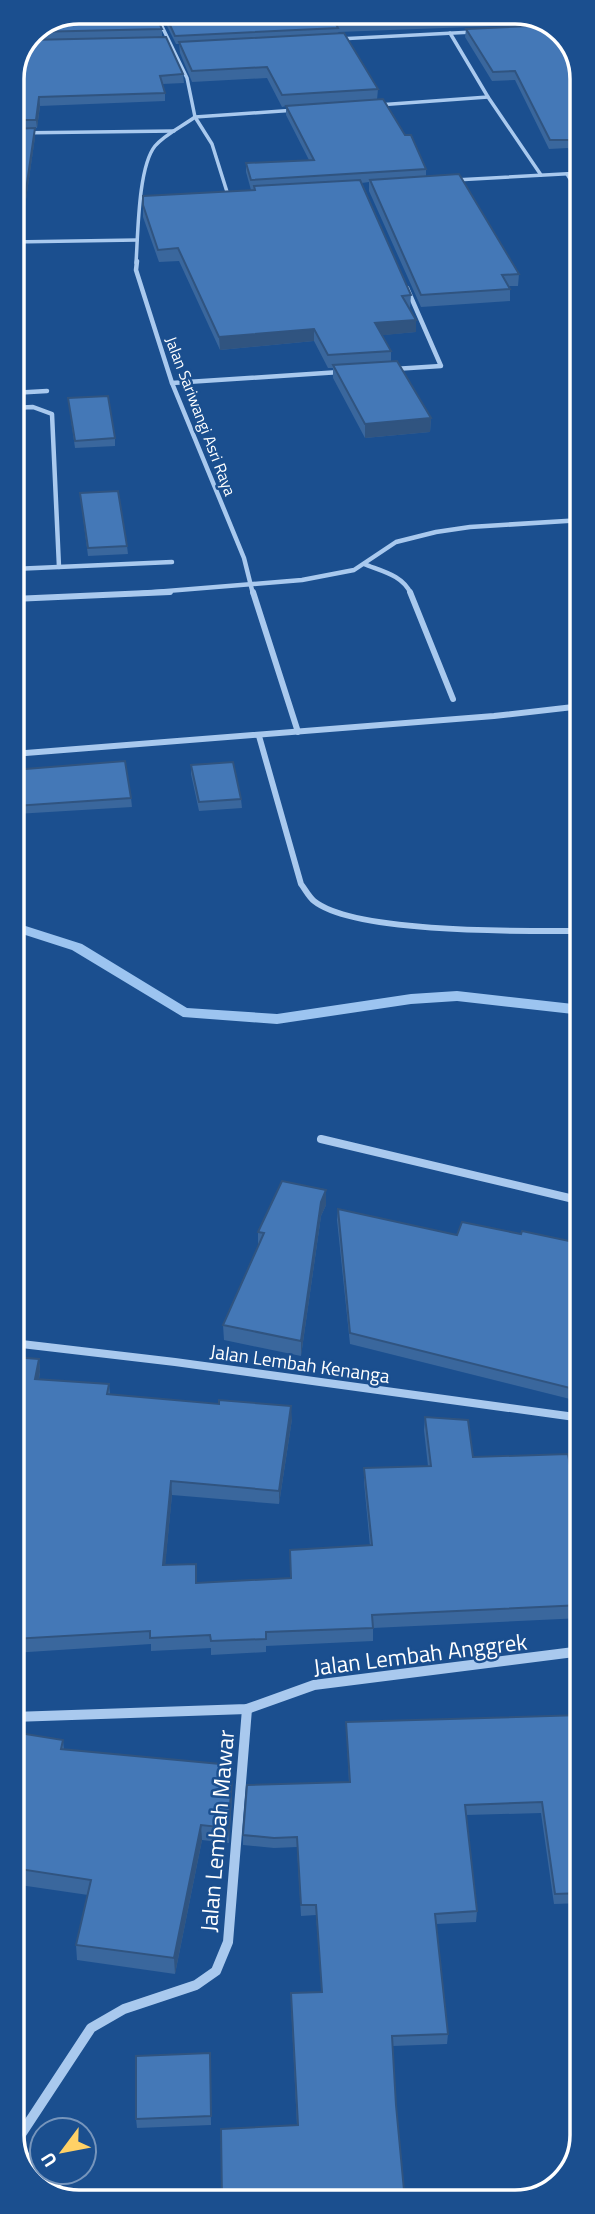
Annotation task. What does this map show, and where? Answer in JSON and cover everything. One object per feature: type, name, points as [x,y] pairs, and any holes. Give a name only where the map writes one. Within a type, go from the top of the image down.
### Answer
[{"type":"street","points":[[161,24],[187,78],[195,117],[212,145],[228,195],[216,195]]},
{"type":"street","points":[[332,39],[475,32]]},
{"type":"street","points":[[450,33],[488,97],[541,175]]},
{"type":"street","points":[[173,48],[186,48]]},
{"type":"street","points":[[377,105],[488,97]]},
{"type":"street","points":[[195,117],[307,109]]},
{"type":"street","name":"Jalan Sariwangi Asri Raya","points":[[195,117],[155,146],[146,169],[140,201],[136,270],[172,383],[245,566],[290,714],[298,732]]},
{"type":"street","points":[[24,133],[174,131]]},
{"type":"street","points":[[567,174],[570,178]]},
{"type":"street","points":[[444,181],[570,174]]},
{"type":"street","points":[[140,201],[153,200]]},
{"type":"street","points":[[24,242],[137,240]]},
{"type":"street","points":[[391,369],[441,366],[404,282]]},
{"type":"street","points":[[172,383],[353,372]]},
{"type":"street","points":[[24,392],[47,391]]},
{"type":"street","points":[[24,407],[33,407],[52,414],[59,567]]},
{"type":"street","points":[[24,598],[224,588],[331,576],[354,570],[396,542],[436,532],[470,527],[570,521]]},
{"type":"street","points":[[24,569],[172,562]]},
{"type":"street","points":[[364,564],[395,576],[408,587],[453,699]]},
{"type":"street","points":[[24,753],[259,736],[570,707]]},
{"type":"street","points":[[259,736],[300,884],[314,901],[335,912],[363,920],[486,931],[570,931]]},
{"type":"street","points":[[321,1139],[570,1198]]},
{"type":"street","name":"Jalan Lembah Kenanga","points":[[24,1344],[570,1416]]},
{"type":"street","name":"Jalan Lembah Anggrek","points":[[24,1717],[247,1709],[314,1685],[570,1653]]},
{"type":"street","name":"Jalan Lembah Mawar","points":[[24,2130],[91,2028],[124,2009],[196,1984],[216,1971],[228,1942],[247,1709]]},
{"type":"building","points":[[79,24],[160,24],[162,29],[53,32]]},
{"type":"building","points":[[170,24],[336,25],[338,28],[175,36]]},
{"type":"building","points":[[527,26],[543,32],[557,43],[569,68],[570,141],[550,140],[515,71],[493,72],[466,29]]},
{"type":"building","points":[[344,33],[378,89],[282,95],[267,67],[192,71],[179,42]]},
{"type":"building","points":[[166,37],[183,74],[160,76],[165,93],[39,97],[36,120],[24,120],[26,68],[40,40]]},
{"type":"building","points":[[383,99],[405,135],[411,135],[426,169],[251,180],[246,163],[314,160],[286,106]]},
{"type":"building","points":[[24,128],[35,128],[24,204]]},
{"type":"building","points":[[459,174],[519,274],[502,275],[510,289],[421,295],[370,180]]},
{"type":"building","points":[[360,180],[411,295],[402,296],[416,320],[375,323],[391,351],[328,355],[314,329],[219,337],[178,248],[158,250],[143,205],[143,196],[255,190],[254,186]]},
{"type":"building","points":[[397,361],[431,418],[365,424],[333,365]]},
{"type":"building","points":[[108,396],[115,438],[75,441],[68,398]]},
{"type":"building","points":[[118,491],[127,546],[88,548],[80,493]]},
{"type":"building","points":[[125,761],[131,798],[24,805],[24,769]]},
{"type":"building","points":[[233,762],[241,799],[199,802],[191,765]]},
{"type":"building","points":[[282,1181],[326,1190],[321,1202],[301,1341],[223,1325],[264,1233],[258,1232]]},
{"type":"building","points":[[338,1209],[457,1235],[462,1222],[570,1241],[570,1388],[350,1333]]},
{"type":"building","points":[[24,1358],[39,1359],[35,1379],[109,1384],[107,1394],[219,1404],[219,1400],[291,1406],[279,1491],[171,1481],[163,1565],[196,1564],[196,1583],[291,1578],[290,1550],[372,1545],[364,1468],[431,1466],[425,1417],[468,1420],[473,1457],[568,1454],[570,1606],[372,1615],[373,1628],[266,1632],[266,1639],[211,1641],[210,1635],[150,1638],[150,1631],[24,1638]]},
{"type":"building","points":[[570,1715],[570,1893],[555,1894],[542,1802],[465,1805],[477,1911],[435,1914],[448,2034],[392,2036],[404,2190],[222,2189],[221,2129],[298,2125],[291,1993],[322,1992],[316,1905],[301,1905],[297,1837],[243,1835],[247,1785],[350,1782],[346,1722]]},
{"type":"building","points":[[24,1734],[63,1740],[61,1749],[231,1765],[228,1781],[232,1781],[228,1828],[201,1825],[174,1958],[76,1945],[91,1880],[24,1870]]},
{"type":"building","points":[[210,2053],[211,2116],[136,2119],[136,2056]]},
{"type":"waterway","points":[[24,930],[77,947],[183,1012],[277,1019],[411,999],[457,996],[570,1009]]}]
